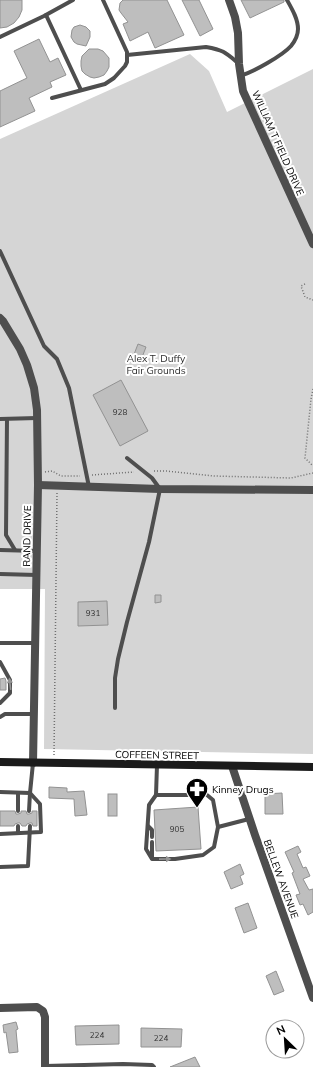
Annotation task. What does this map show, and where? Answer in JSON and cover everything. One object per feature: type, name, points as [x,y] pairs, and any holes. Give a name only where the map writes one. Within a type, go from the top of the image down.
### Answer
[{"type":"main road","name":"COFFEEN STREET","points":[[0,762],[313,767]]},
{"type":"street","name":"WILLIAM T FIELD DRIVE","points":[[229,0],[238,33],[238,64],[246,100],[313,244]]},
{"type":"street","name":"RAND DRIVE","points":[[0,318],[20,349],[34,388],[37,410],[37,575],[33,763]]},
{"type":"street","points":[[38,485],[90,488],[313,490]]},
{"type":"street","name":"BELLEW AVENUE","points":[[232,766],[249,819],[313,998]]},
{"type":"street","points":[[0,1008],[37,1008],[42,1011],[45,1017],[45,1066]]},
{"type":"lane","points":[[0,37],[73,0]]},
{"type":"lane","points":[[52,98],[105,84],[114,78],[125,66],[128,55],[127,52],[103,0]]},
{"type":"lane","points":[[240,76],[249,73],[282,53],[291,46],[297,37],[298,28],[296,20],[287,0]]},
{"type":"lane","points":[[46,15],[81,90]]},
{"type":"lane","points":[[128,55],[206,48],[225,52],[238,64]]},
{"type":"lane","points":[[0,251],[44,346],[56,359],[69,388],[90,488]]},
{"type":"lane","points":[[0,419],[37,418]]},
{"type":"lane","points":[[7,419],[6,535],[15,550]]},
{"type":"lane","points":[[115,708],[115,678],[118,659],[126,622],[149,542],[160,489],[152,478],[127,458]]},
{"type":"lane","points":[[0,550],[37,551]]},
{"type":"lane","points":[[0,574],[37,575]]},
{"type":"lane","points":[[0,643],[35,643]]},
{"type":"lane","points":[[0,662],[10,680],[10,693],[0,703]]},
{"type":"lane","points":[[0,712],[0,716],[5,714],[34,714]]},
{"type":"lane","points":[[29,811],[33,763]]},
{"type":"lane","points":[[152,859],[146,849],[150,805],[156,795],[157,765]]},
{"type":"lane","points":[[0,792],[30,793],[40,804],[41,832],[0,834]]},
{"type":"lane","points":[[18,793],[18,811]]},
{"type":"lane","points":[[152,859],[174,859],[203,856],[214,847],[218,827],[213,800],[207,795],[156,795]]},
{"type":"lane","points":[[218,827],[249,819]]},
{"type":"lane","points":[[18,826],[18,833]]},
{"type":"lane","points":[[0,866],[28,866],[30,826]]},
{"type":"lane","points":[[148,826],[152,830],[152,837]]},
{"type":"lane","points":[[152,842],[152,859]]},
{"type":"lane","points":[[45,1066],[123,1064],[152,1065],[154,1067]]},
{"type":"path","points":[[305,284],[301,286],[305,297],[313,300]]},
{"type":"path","points":[[313,388],[305,458],[313,466]]},
{"type":"path","points":[[38,472],[52,471],[61,476],[87,476],[166,471],[214,476],[291,478],[313,474]]},
{"type":"path","points":[[54,763],[57,474]]},
{"type":"green space","name":"Alex T. Duffy Fair Grounds","points":[[190,54],[209,71],[227,112],[313,69],[313,754],[44,749],[45,589],[0,589],[0,139]]},
{"type":"building","points":[[0,0],[22,0],[22,10],[14,23],[7,27],[0,28]]},
{"type":"building","points":[[123,0],[167,0],[184,35],[155,48],[148,32],[130,41],[123,24],[128,22],[119,10],[120,3]]},
{"type":"building","points":[[182,0],[199,0],[213,29],[200,36]]},
{"type":"building","points":[[241,0],[284,0],[284,2],[250,18]]},
{"type":"building","points":[[80,25],[86,27],[90,31],[90,37],[86,46],[77,44],[71,37],[74,27]]},
{"type":"building","points":[[39,39],[50,62],[58,58],[66,75],[50,82],[52,87],[29,98],[35,111],[0,127],[0,91],[27,78],[14,51]]},
{"type":"building","points":[[89,49],[98,49],[103,51],[109,58],[109,67],[104,75],[94,78],[82,71],[82,56]]},
{"type":"building","points":[[138,344],[146,347],[141,360],[133,357]]},
{"type":"building","points":[[121,380],[148,431],[120,446],[93,395]]},
{"type":"building","points":[[155,595],[161,595],[161,602],[155,603]]},
{"type":"building","points":[[107,601],[108,625],[78,626],[78,602]]},
{"type":"building","points":[[5,678],[6,690],[0,690],[0,679]]},
{"type":"building","points":[[49,787],[67,788],[67,792],[84,791],[87,815],[75,816],[74,799],[49,798]]},
{"type":"building","points":[[282,793],[283,814],[265,814],[265,794]]},
{"type":"building","points":[[108,794],[117,794],[117,816],[108,816]]},
{"type":"building","points":[[198,807],[201,849],[156,851],[154,810]]},
{"type":"building","points":[[0,811],[15,811],[16,814],[18,814],[21,813],[21,811],[26,811],[27,814],[29,814],[32,813],[32,811],[37,811],[37,826],[33,826],[32,823],[30,823],[26,826],[22,826],[18,823],[14,826],[0,826]]},
{"type":"building","points":[[298,846],[301,852],[297,854],[303,868],[306,867],[310,876],[303,879],[309,890],[313,889],[313,912],[308,915],[303,904],[300,905],[296,895],[300,894],[292,873],[294,872],[285,852]]},
{"type":"building","points":[[240,864],[244,874],[240,876],[243,884],[231,889],[224,872]]},
{"type":"building","points":[[248,903],[257,928],[244,933],[235,908]]},
{"type":"building","points":[[276,971],[284,991],[274,995],[266,976]]},
{"type":"building","points":[[16,1022],[18,1029],[16,1030],[18,1052],[9,1053],[6,1032],[4,1033],[3,1025]]},
{"type":"building","points":[[119,1025],[119,1044],[76,1045],[75,1026]]},
{"type":"building","points":[[141,1028],[182,1029],[181,1047],[141,1047]]},
{"type":"building","points":[[195,1057],[200,1067],[170,1067]]},
{"type":"place","name":"Kinney Drugs","points":[[197,808]]}]
